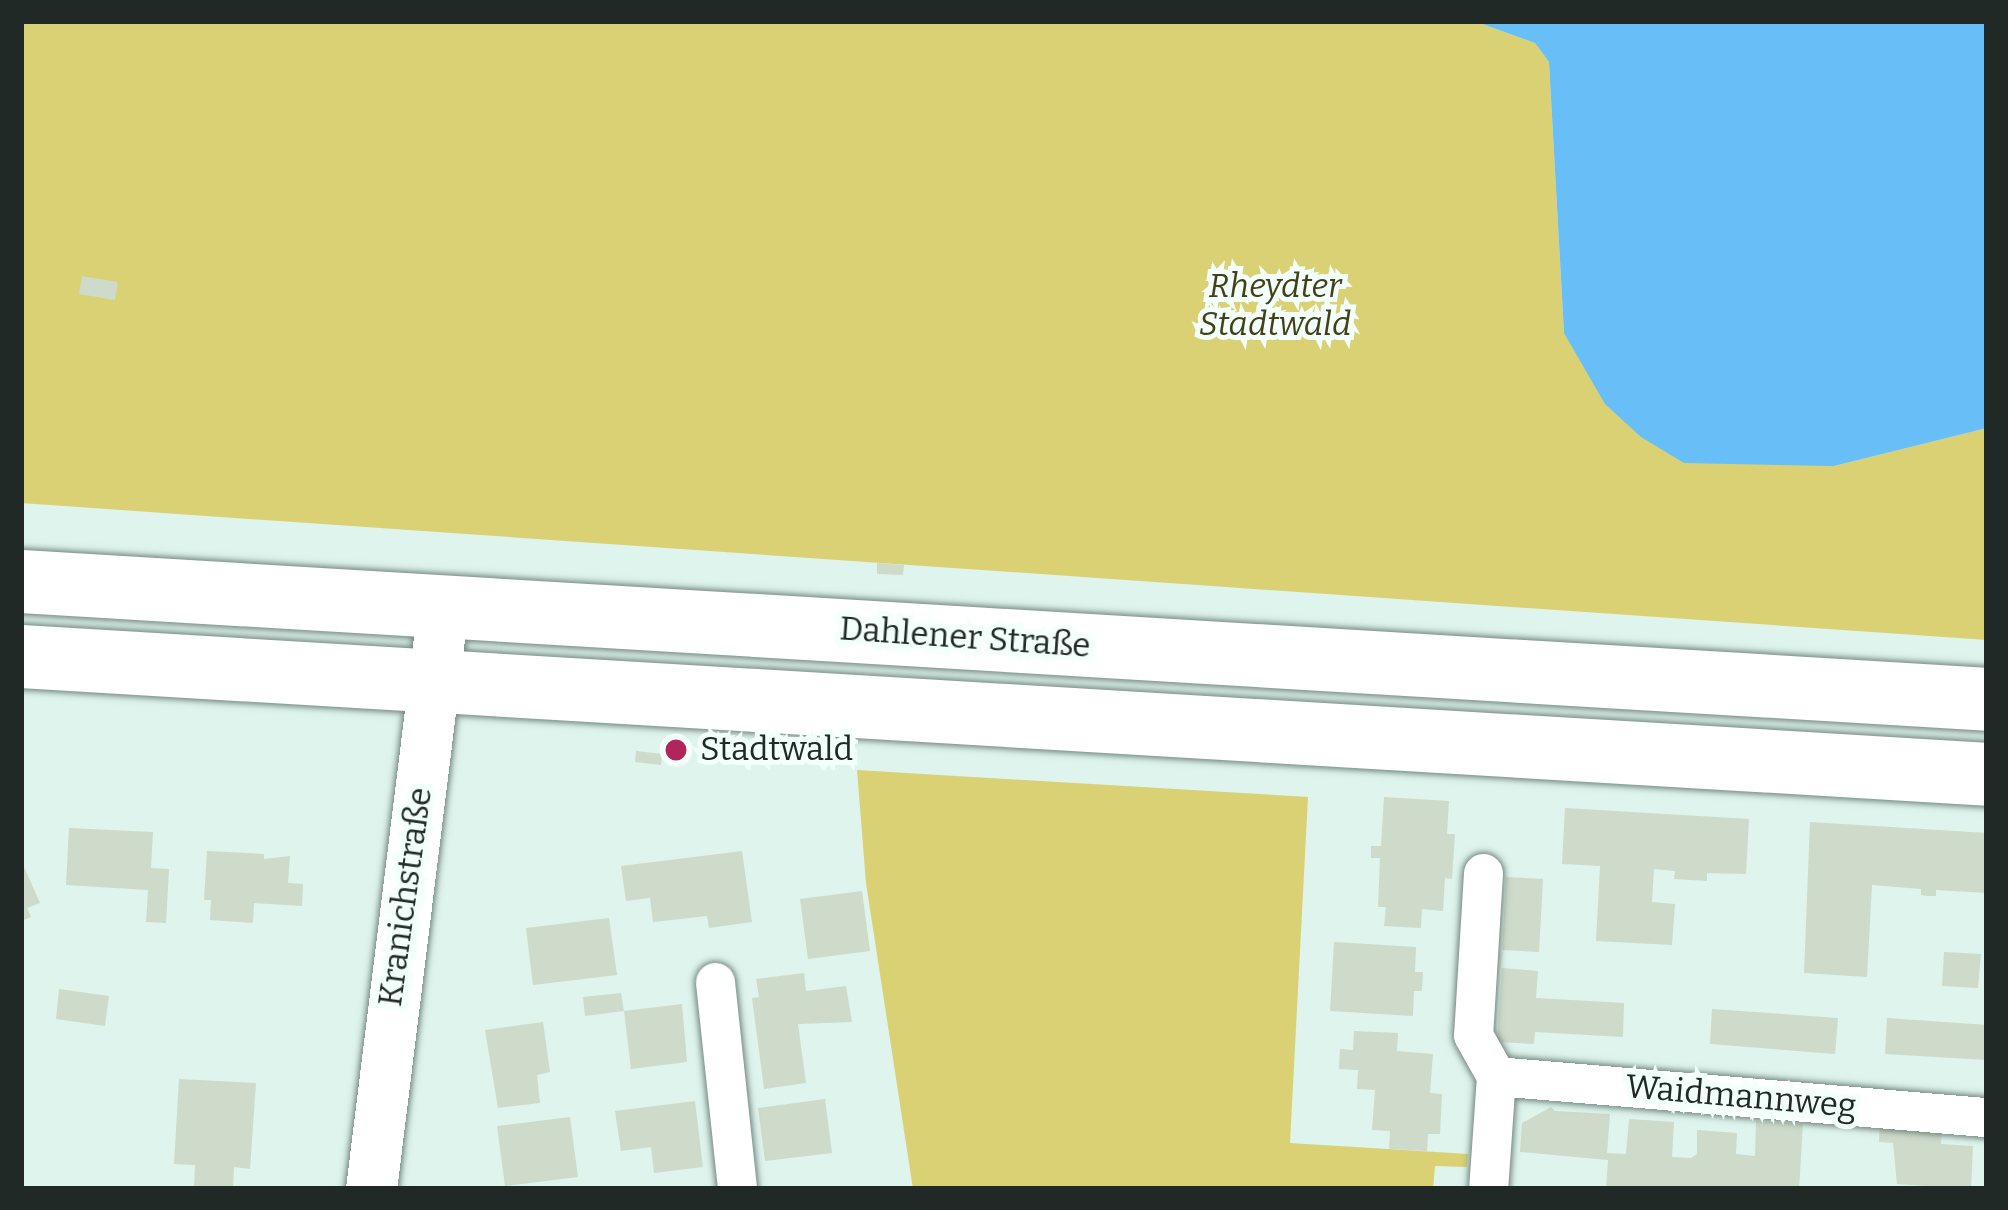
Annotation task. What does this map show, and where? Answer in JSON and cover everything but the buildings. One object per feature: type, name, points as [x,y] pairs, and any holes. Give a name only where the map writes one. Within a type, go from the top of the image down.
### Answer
[{"type":"main road","name":"Dahlener Straße","points":[[21,580],[1987,699]]},
{"type":"main road","points":[[21,656],[1987,774]]},
{"type":"main road","points":[[1855,766],[1871,729],[1909,694]]},
{"type":"street","name":"Kranichstraße","points":[[371,1189],[438,682],[443,606]]},
{"type":"street","points":[[1483,872],[1473,1035],[1496,1076],[1488,1189]]},
{"type":"street","points":[[715,982],[737,1189]]},
{"type":"street","name":"Waidmannweg","points":[[1496,1076],[1987,1118]]},
{"type":"green space","name":"Rheydter Stadtwald","points":[[21,21],[1474,21],[1535,43],[1549,62],[1564,333],[1834,466],[1987,428],[1987,640],[21,503]]},
{"type":"green space","points":[[857,770],[1308,797],[1290,1143],[1468,1154],[1467,1167],[1435,1166],[1433,1189],[913,1189],[866,883]]},
{"type":"water","points":[[1474,21],[1987,21],[1987,428],[1834,466],[1684,463],[1641,437],[1605,404],[1564,333],[1549,62],[1535,43]]},
{"type":"place","name":"Stadtwald","points":[[676,750]]}]
